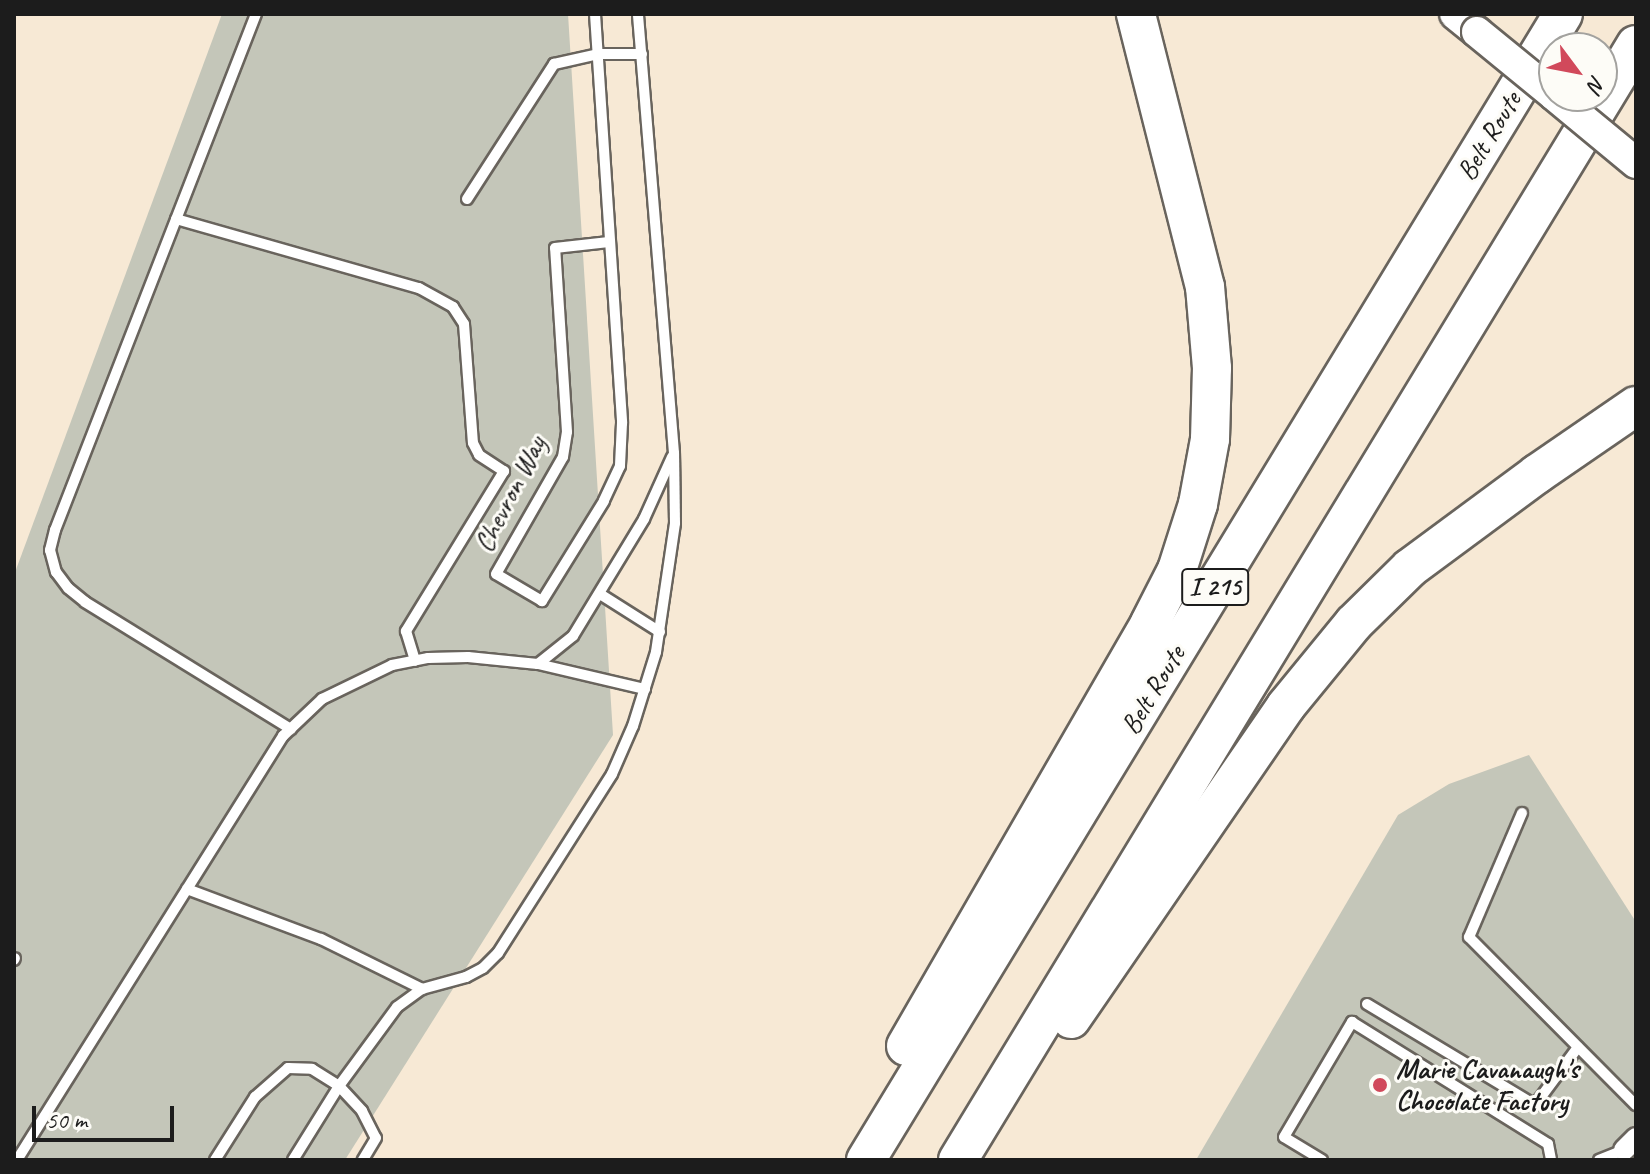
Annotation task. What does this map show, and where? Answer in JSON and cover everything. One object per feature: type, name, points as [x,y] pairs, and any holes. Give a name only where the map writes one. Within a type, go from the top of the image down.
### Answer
[{"type":"highway","points":[[841,1160],[1150,623],[1177,570],[1198,504],[1210,439],[1212,382],[1205,287],[1136,14]]},
{"type":"highway","name":"Belt Route","points":[[866,1160],[1563,14]]},
{"type":"highway","name":"I 215","points":[[958,1160],[1636,45]]},
{"type":"highway","points":[[974,1160],[1286,706],[1354,623],[1410,568],[1537,474],[1636,406]]},
{"type":"main road","points":[[1466,23],[1538,83]]},
{"type":"main road","points":[[1574,112],[1636,163]]},
{"type":"lane","points":[[256,14],[55,530],[50,550],[56,572],[85,602],[291,729]]},
{"type":"lane","name":"Chevron Way","points":[[595,14],[622,423],[620,466],[604,501],[542,601],[496,574],[563,457],[567,432],[555,248],[609,242]]},
{"type":"lane","points":[[293,1160],[339,1086],[397,1007],[422,989],[466,977],[483,968],[498,953],[612,774],[645,689],[660,632],[675,523],[674,453],[638,14]]},
{"type":"lane","points":[[467,199],[554,64],[598,54],[642,54]]},
{"type":"lane","points":[[176,219],[419,288],[453,307],[464,324],[473,443],[479,455],[504,471],[406,631],[415,661]]},
{"type":"lane","points":[[538,664],[573,636],[644,519],[674,453]]},
{"type":"lane","points":[[600,594],[660,632]]},
{"type":"lane","points":[[17,1160],[291,729],[322,699],[359,678],[415,661],[468,657],[538,664],[645,689]]},
{"type":"lane","points":[[1522,813],[1469,937],[1636,1105]]},
{"type":"lane","points":[[187,889],[321,939],[422,989]]},
{"type":"lane","points":[[1367,1004],[1535,1105],[1578,1047]]},
{"type":"lane","points":[[1322,1160],[1284,1137],[1352,1022],[1548,1144],[1551,1160]]},
{"type":"lane","points":[[215,1160],[255,1097],[288,1068],[312,1069],[339,1086],[362,1111],[376,1138],[363,1160]]},
{"type":"lane","points":[[1599,1160],[1628,1149]]},
{"type":"shaded area","points":[[222,14],[568,14],[613,735],[345,1160],[14,1160],[14,575]]},
{"type":"shaded area","points":[[1529,755],[1636,922],[1636,1160],[1196,1160],[1398,815],[1449,784]]},
{"type":"place","name":"Marie Cavanaugh's Chocolate Factory","points":[[1380,1085]]}]
